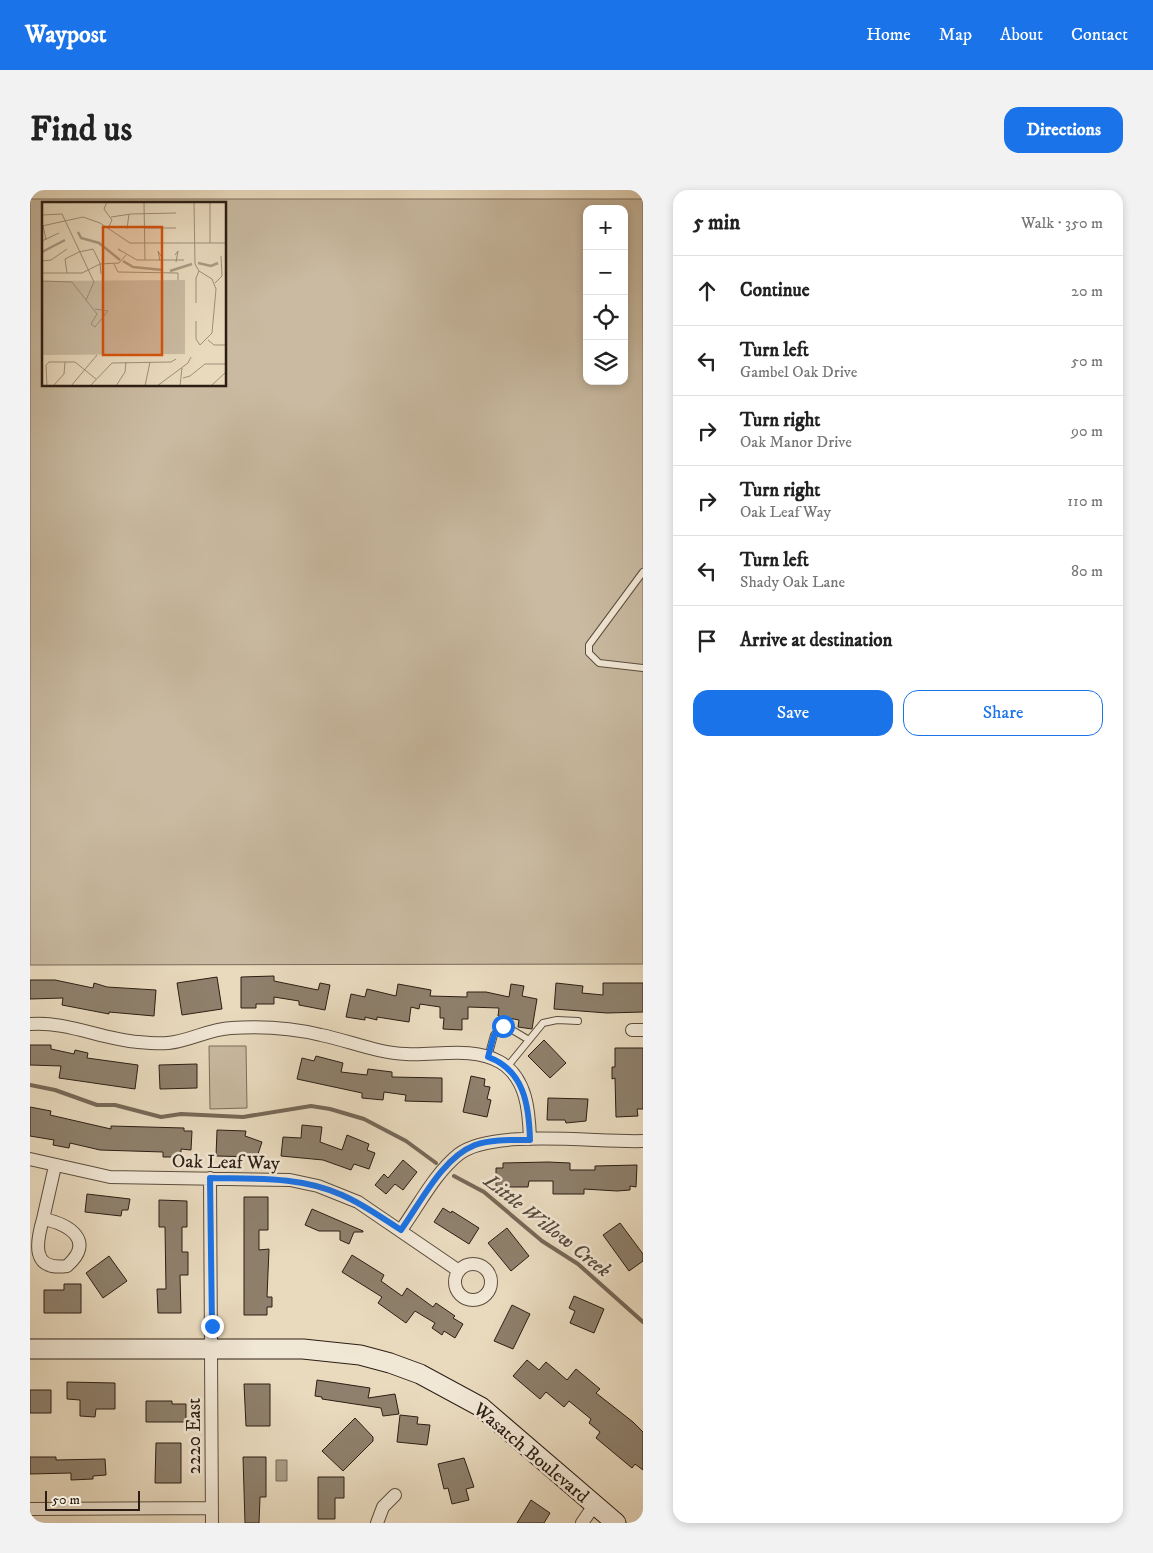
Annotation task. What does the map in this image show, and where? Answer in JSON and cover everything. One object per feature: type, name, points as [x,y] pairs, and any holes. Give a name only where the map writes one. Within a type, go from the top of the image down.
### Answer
[{"type":"main road","name":"Wasatch Boulevard","points":[[30,1349],[328,1350],[360,1355],[420,1374],[481,1406],[616,1523]]},
{"type":"street","points":[[30,1024],[54,1024],[104,1036],[154,1043],[169,1043],[230,1028],[267,1028],[321,1034],[390,1052],[470,1054],[488,1057],[507,1067],[519,1082],[526,1099],[530,1140]]},
{"type":"street","points":[[401,1230],[448,1165],[460,1153],[475,1145],[530,1140],[643,1141]]},
{"type":"street","name":"Oak Leaf Way","points":[[30,1159],[110,1177],[290,1180],[318,1186],[358,1202],[459,1271]]},
{"type":"street","points":[[43,1218],[55,1166]]},
{"type":"street","name":"2220 East","points":[[210,1178],[212,1523]]},
{"type":"street","points":[[377,1523],[384,1507],[395,1495]]},
{"type":"street","points":[[582,1523],[595,1504]]},
{"type":"street","points":[[30,1509],[212,1508]]},
{"type":"lane","points":[[643,572],[589,645],[589,653],[599,663],[643,668]]},
{"type":"lane","points":[[507,1067],[543,1022],[557,1020],[578,1021]]},
{"type":"lane","points":[[488,1057],[494,1035],[503,1026],[514,1030],[528,1040]]},
{"type":"shaded area","points":[[30,199],[643,199],[643,964],[30,965]]},
{"type":"shaded area","points":[[209,1046],[246,1046],[247,1108],[210,1109]]},
{"type":"shaded area","points":[[276,1460],[287,1460],[287,1481],[276,1481]]},
{"type":"building","points":[[274,976],[274,981],[318,990],[320,983],[330,985],[325,1010],[299,1005],[299,1001],[274,997],[274,1004],[256,1004],[256,1008],[241,1008],[241,977]]},
{"type":"building","points":[[217,977],[222,1009],[182,1015],[177,983]]},
{"type":"building","points":[[30,980],[55,980],[93,988],[94,983],[107,987],[156,990],[154,1016],[109,1012],[109,1014],[62,1005],[63,998],[30,999]]},
{"type":"building","points":[[556,983],[583,986],[582,993],[603,995],[603,983],[643,983],[643,1012],[607,1013],[554,1009]]},
{"type":"building","points":[[398,984],[431,990],[430,996],[467,997],[467,992],[486,992],[509,997],[511,984],[524,986],[522,996],[537,999],[532,1029],[518,1027],[519,1020],[498,1016],[499,1008],[468,1007],[468,1019],[462,1019],[462,1030],[443,1029],[444,1018],[440,1018],[440,1007],[420,1004],[419,1009],[411,1007],[409,1022],[377,1017],[377,1020],[365,1017],[365,1020],[346,1017],[351,994],[365,997],[367,989],[396,996]]},
{"type":"building","points":[[544,1040],[566,1063],[550,1078],[528,1056]]},
{"type":"building","points":[[30,1045],[51,1045],[51,1049],[74,1054],[75,1050],[88,1053],[87,1058],[138,1065],[135,1089],[59,1078],[61,1066],[30,1065]]},
{"type":"building","points":[[615,1048],[643,1048],[643,1109],[637,1109],[638,1116],[616,1117],[615,1078],[612,1079],[612,1067],[615,1067]]},
{"type":"building","points":[[316,1056],[343,1063],[341,1072],[367,1075],[368,1069],[392,1072],[392,1077],[442,1078],[442,1102],[405,1101],[406,1095],[384,1092],[383,1100],[362,1098],[362,1093],[297,1079],[302,1058],[314,1061]]},
{"type":"building","points":[[197,1064],[197,1088],[160,1089],[159,1065]]},
{"type":"building","points":[[471,1076],[485,1079],[484,1086],[490,1087],[487,1099],[491,1100],[487,1117],[463,1112]]},
{"type":"building","points":[[548,1098],[588,1099],[586,1121],[566,1123],[565,1120],[547,1120]]},
{"type":"building","points":[[30,1107],[51,1111],[50,1115],[111,1129],[111,1126],[184,1128],[184,1131],[192,1131],[191,1150],[181,1149],[181,1157],[163,1157],[163,1152],[100,1150],[70,1143],[69,1148],[53,1145],[54,1140],[30,1136]]},
{"type":"building","points":[[302,1125],[322,1127],[320,1142],[342,1150],[347,1135],[369,1144],[367,1150],[375,1153],[369,1169],[354,1164],[351,1170],[323,1160],[281,1156],[283,1137],[301,1138]]},
{"type":"building","points":[[217,1130],[246,1131],[245,1136],[262,1142],[257,1157],[216,1156]]},
{"type":"building","points":[[403,1160],[417,1172],[403,1190],[395,1184],[386,1194],[375,1185],[384,1174],[388,1178]]},
{"type":"building","points":[[503,1163],[570,1163],[570,1170],[595,1170],[595,1166],[637,1165],[636,1187],[630,1186],[630,1190],[617,1191],[584,1189],[584,1194],[553,1194],[553,1181],[529,1181],[528,1187],[496,1187],[496,1168],[503,1168]]},
{"type":"building","points":[[87,1194],[130,1199],[128,1210],[122,1210],[121,1216],[85,1212]]},
{"type":"building","points":[[244,1197],[268,1197],[268,1230],[259,1230],[259,1250],[269,1249],[267,1297],[272,1297],[272,1307],[267,1307],[267,1315],[244,1315]]},
{"type":"building","points":[[159,1200],[187,1201],[187,1227],[182,1227],[182,1252],[188,1252],[188,1275],[180,1275],[181,1313],[158,1313],[157,1289],[166,1289],[165,1227],[159,1227]]},
{"type":"building","points":[[443,1208],[451,1213],[452,1211],[479,1228],[469,1244],[434,1222]]},
{"type":"building","points":[[312,1209],[363,1232],[354,1232],[349,1244],[340,1240],[340,1231],[319,1231],[305,1225]]},
{"type":"building","points":[[620,1223],[643,1254],[643,1261],[629,1271],[603,1235]]},
{"type":"building","points":[[507,1228],[529,1256],[511,1271],[488,1243]]},
{"type":"building","points":[[352,1255],[384,1275],[381,1281],[402,1296],[407,1288],[433,1307],[436,1303],[455,1316],[453,1318],[463,1324],[455,1338],[444,1331],[442,1335],[432,1328],[435,1323],[415,1311],[406,1323],[378,1303],[382,1297],[342,1272]]},
{"type":"building","points":[[109,1256],[127,1281],[103,1298],[86,1273]]},
{"type":"building","points":[[64,1284],[81,1284],[81,1313],[44,1313],[44,1290],[64,1290]]},
{"type":"building","points":[[574,1296],[604,1309],[594,1333],[570,1323],[575,1311],[569,1308]]},
{"type":"building","points":[[512,1305],[530,1314],[513,1349],[494,1341]]},
{"type":"building","points":[[527,1360],[539,1370],[546,1362],[567,1380],[576,1369],[600,1389],[596,1393],[643,1432],[643,1470],[635,1464],[632,1468],[596,1438],[600,1432],[589,1423],[591,1419],[569,1401],[564,1407],[546,1392],[540,1399],[513,1376]]},
{"type":"building","points":[[317,1380],[370,1388],[368,1398],[395,1394],[399,1414],[383,1416],[381,1408],[322,1399],[322,1397],[315,1396]]},
{"type":"building","points":[[67,1382],[115,1383],[115,1409],[96,1409],[95,1417],[80,1416],[80,1400],[67,1399]]},
{"type":"building","points":[[244,1384],[270,1384],[270,1426],[246,1426]]},
{"type":"building","points":[[30,1390],[51,1390],[51,1413],[30,1413]]},
{"type":"building","points":[[146,1401],[172,1401],[172,1404],[186,1404],[186,1422],[146,1422]]},
{"type":"building","points":[[400,1415],[418,1417],[417,1424],[430,1425],[427,1445],[397,1442]]},
{"type":"building","points":[[355,1418],[373,1437],[373,1441],[343,1471],[322,1451]]},
{"type":"building","points":[[156,1443],[181,1443],[181,1483],[155,1483]]},
{"type":"building","points":[[30,1457],[56,1457],[56,1460],[105,1459],[106,1475],[93,1476],[93,1479],[71,1480],[71,1473],[30,1474]]},
{"type":"building","points":[[243,1457],[266,1457],[266,1497],[260,1497],[259,1523],[245,1523]]},
{"type":"building","points":[[464,1458],[474,1487],[466,1489],[469,1500],[452,1504],[448,1488],[444,1489],[438,1464]]},
{"type":"building","points":[[318,1477],[344,1477],[344,1498],[335,1498],[335,1519],[318,1519]]},
{"type":"building","points":[[531,1500],[550,1513],[544,1523],[517,1523]]},
{"type":"waterway","name":"Little Willow Creek","points":[[30,1085],[55,1090],[97,1105],[115,1105],[161,1117],[181,1114],[243,1117],[311,1106],[330,1109],[364,1119],[406,1141],[436,1163]]},
{"type":"waterway","name":"Little Willow Creek","points":[[454,1176],[484,1192],[542,1241],[578,1264],[643,1322]]},
{"type":"route","points":[[212,1326],[210,1178],[290,1180],[318,1186],[358,1202],[401,1230],[434,1183],[460,1153],[475,1145],[510,1140],[530,1140],[526,1099],[519,1082],[507,1067],[488,1057],[494,1035],[503,1026]]}]
